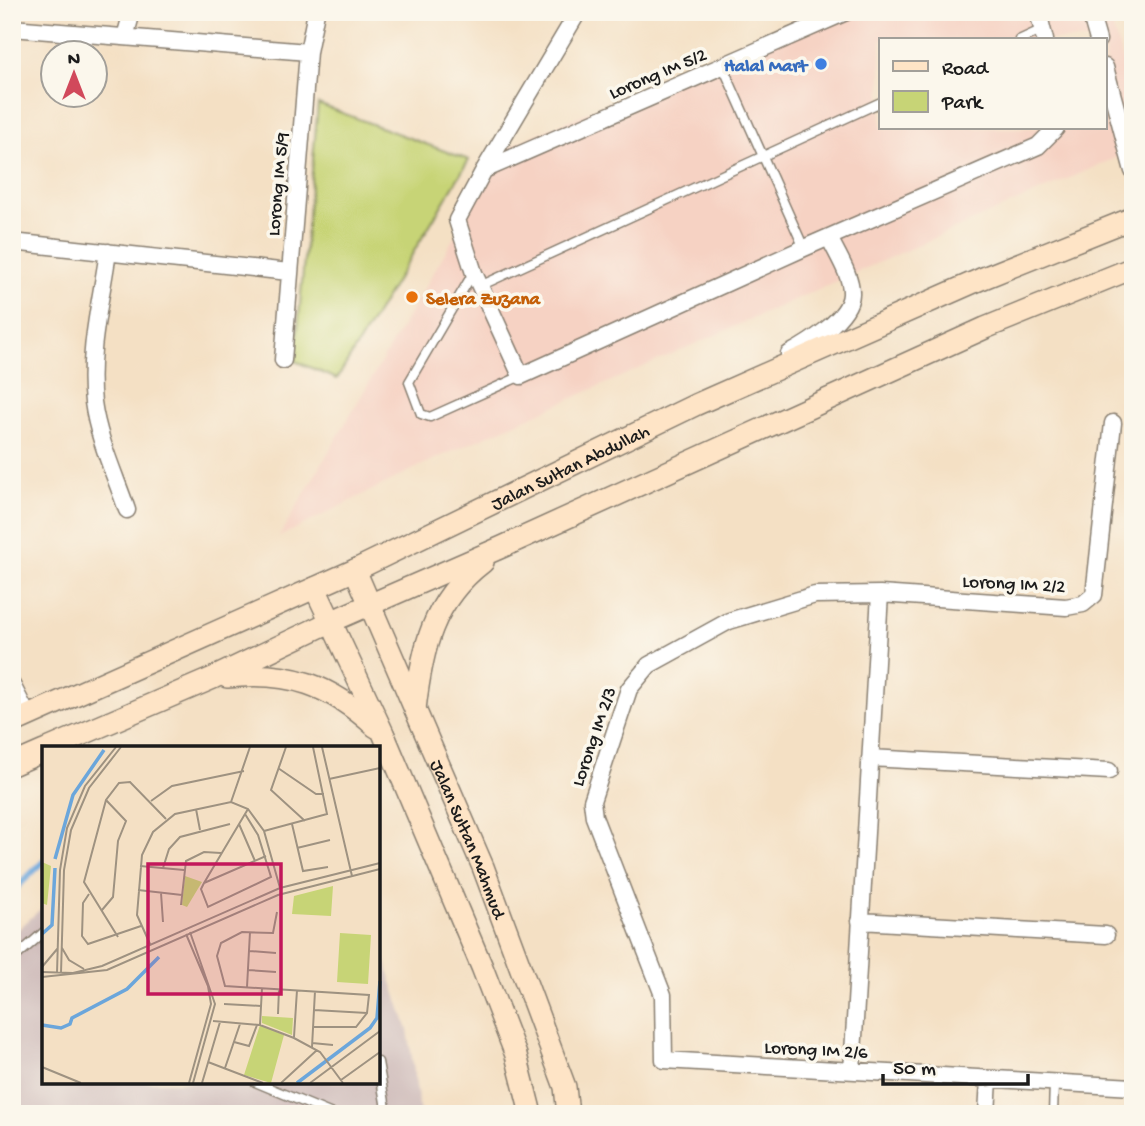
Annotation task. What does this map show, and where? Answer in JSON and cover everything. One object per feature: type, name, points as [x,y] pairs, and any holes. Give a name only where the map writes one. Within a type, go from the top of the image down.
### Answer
[{"type":"main road","name":"Jalan Sultan Abdullah","points":[[20,719],[355,570],[695,405],[981,279],[1133,218]]},
{"type":"main road","points":[[55,746],[213,678],[369,604],[502,547],[985,327],[1133,268]]},
{"type":"main road","points":[[415,711],[420,666],[428,636],[442,609],[471,571],[502,547]]},
{"type":"main road","name":"Jalan Sultan Mahmud","points":[[355,570],[483,867],[565,1087],[568,1114]]},
{"type":"main road","name":"Jalan Sultan Mahmud","points":[[315,588],[383,733],[516,1055],[531,1114]]},
{"type":"main road","points":[[213,678],[284,676],[310,683],[340,698],[383,733]]},
{"type":"main road","points":[[12,765],[42,752]]},
{"type":"street","points":[[125,37],[132,12]]},
{"type":"street","name":"Lorong IM 5/9","points":[[282,360],[308,52],[316,12]]},
{"type":"street","points":[[578,12],[457,220],[477,280],[521,376],[1038,146],[1054,130]]},
{"type":"street","name":"Lorong IM 5/2","points":[[484,170],[846,12]]},
{"type":"street","points":[[1038,12],[1044,35]]},
{"type":"street","points":[[1090,12],[1097,38]]},
{"type":"street","points":[[12,28],[308,52]]},
{"type":"street","points":[[1106,71],[1133,171]]},
{"type":"street","points":[[695,405],[815,340],[848,307],[851,294],[849,282],[829,237]]},
{"type":"street","points":[[12,242],[289,272]]},
{"type":"street","points":[[108,252],[92,370],[93,402],[99,432],[127,510]]},
{"type":"street","name":"Lorong IM 2/2","points":[[880,594],[1066,607],[1089,600],[1094,596],[1113,423]]},
{"type":"street","points":[[852,1071],[880,594]]},
{"type":"street","name":"Lorong IM 2/3","points":[[664,1060],[663,995],[594,817],[592,800],[629,689],[649,665],[729,621],[815,595],[880,594]]},
{"type":"street","points":[[12,685],[20,719]]},
{"type":"street","points":[[870,758],[1109,771]]},
{"type":"street","points":[[860,921],[1106,936]]},
{"type":"street","name":"Lorong IM 2/6","points":[[664,1060],[1133,1087]]},
{"type":"street","points":[[987,1114],[989,1079]]},
{"type":"lane","points":[[723,67],[804,248]]},
{"type":"lane","points":[[521,376],[430,417],[421,414],[409,382],[477,280],[879,103]]},
{"type":"lane","points":[[12,960],[42,934]]},
{"type":"lane","points":[[380,1074],[387,1114]]},
{"type":"lane","points":[[1053,1114],[1054,1083]]},
{"type":"lane","points":[[260,1084],[332,1114]]},
{"type":"shaded area","points":[[817,12],[1108,12],[1133,93],[1133,150],[428,462],[279,537],[506,148]]},
{"type":"shaded area","points":[[42,908],[42,1084],[380,1084],[380,946],[408,1030],[420,1114],[12,1114],[12,935]]},
{"type":"green space","points":[[318,104],[469,160],[337,379],[295,361]]},
{"type":"waterway","points":[[12,892],[42,863]]},
{"type":"place","name":"Halal Mart","points":[[821,64]]},
{"type":"place","name":"Selera Zuzana","points":[[412,297]]}]
